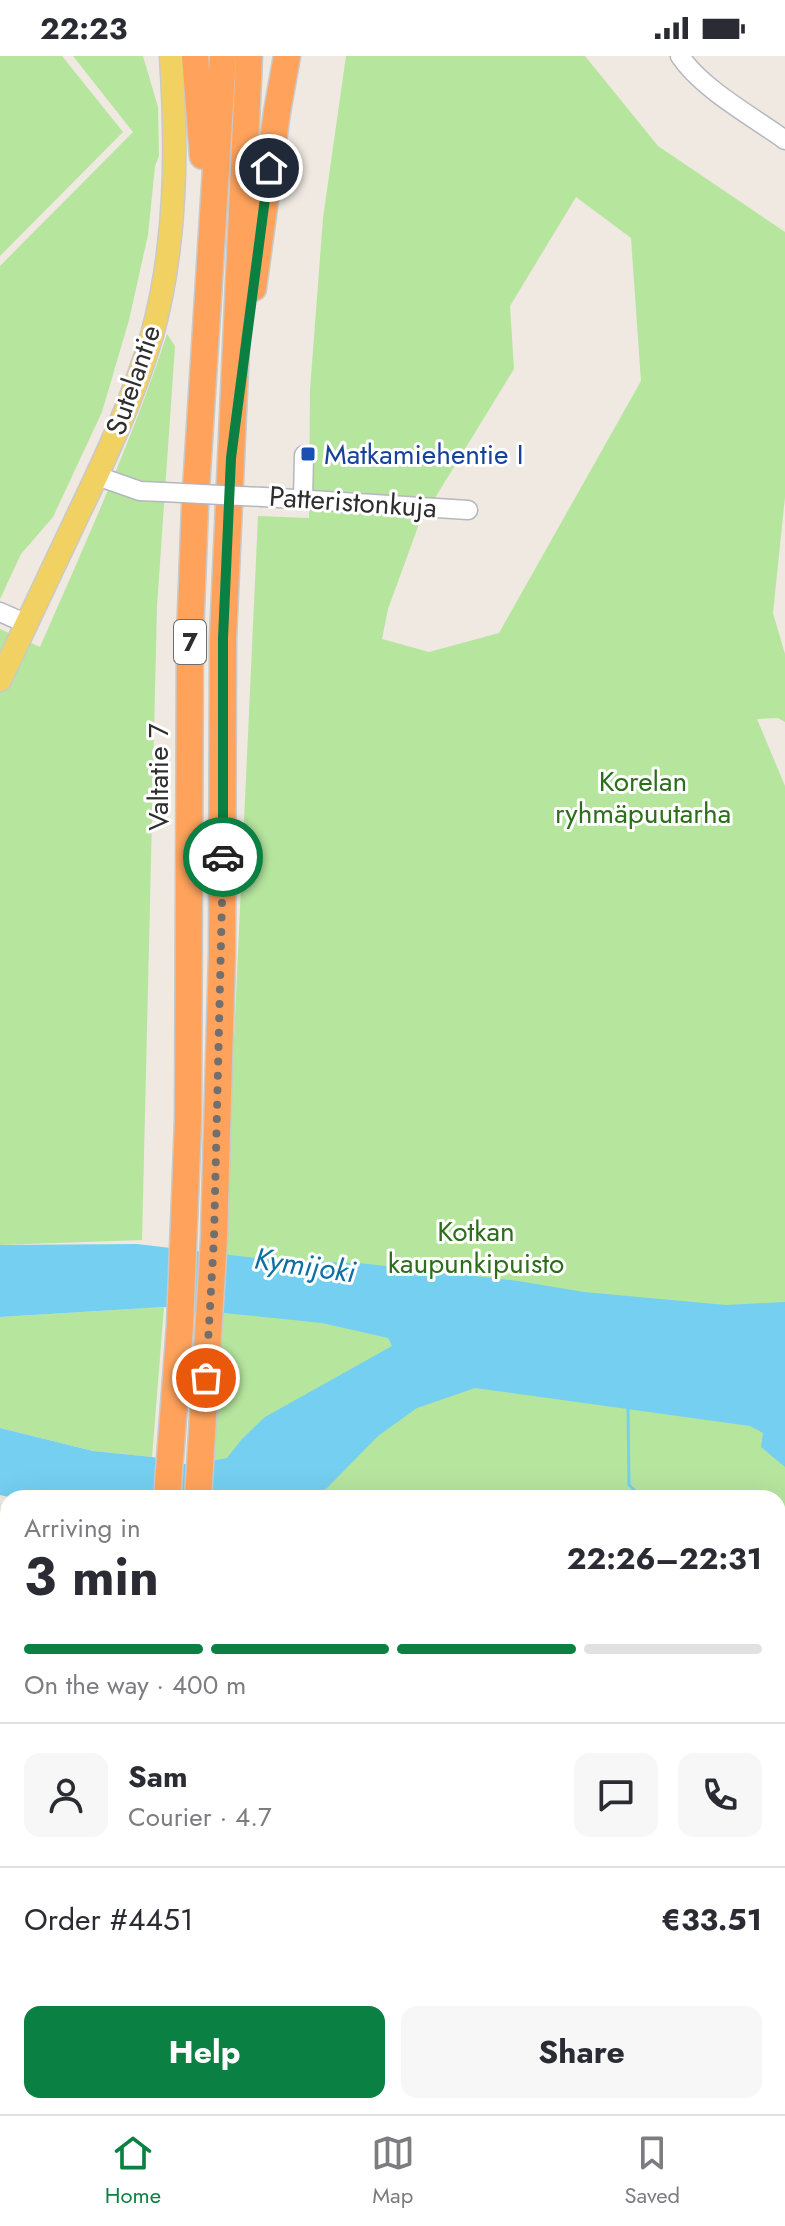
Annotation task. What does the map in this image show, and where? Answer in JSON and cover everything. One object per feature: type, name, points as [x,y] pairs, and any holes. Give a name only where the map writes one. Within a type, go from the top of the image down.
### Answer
[{"type":"highway","points":[[195,56],[210,279]]},
{"type":"highway","name":"Valtatie 7","points":[[168,1490],[185,1229],[190,636],[223,56]]},
{"type":"highway","name":"7","points":[[199,1490],[214,1238],[222,954],[223,638],[249,56]]},
{"type":"highway","points":[[231,458],[287,56]]},
{"type":"main road","name":"Sutelantie","points":[[0,680],[97,476],[138,378],[163,288],[175,153],[171,56]]},
{"type":"street","points":[[680,56],[702,80],[785,140]]},
{"type":"street","points":[[303,498],[304,455]]},
{"type":"street","name":"Patteristonkuja","points":[[97,476],[140,491],[303,498],[468,510]]},
{"type":"street","points":[[0,612],[27,624]]},
{"type":"green space","points":[[0,56],[62,56],[123,132],[0,256]]},
{"type":"green space","points":[[73,56],[143,56],[158,107],[159,156],[155,166],[148,235],[129,320],[102,412],[53,517],[21,554],[0,599],[0,266],[133,132]]},
{"type":"green space","points":[[346,56],[585,56],[658,146],[785,232],[785,497],[773,613],[785,654],[785,722],[778,718],[757,719],[785,786],[785,1490],[213,1490],[258,516],[309,518],[310,390],[323,218]],"holes":[[[576,197],[631,238],[641,381],[499,633],[429,652],[382,639],[388,609],[419,524],[514,369],[510,306]]]},
{"type":"green space","points":[[167,334],[175,346],[157,606],[142,1240],[0,1245],[0,629],[40,647],[123,453]]},
{"type":"green space","points":[[164,1307],[152,1457],[93,1451],[0,1428],[0,1317]]},
{"type":"water","name":"Kymijoki","points":[[137,1244],[282,1261],[359,1263],[518,1281],[584,1292],[726,1305],[785,1302],[785,1467],[761,1447],[763,1433],[750,1426],[475,1388],[417,1408],[378,1436],[324,1490],[0,1490],[0,1428],[93,1451],[152,1457],[190,1465],[227,1458],[265,1417],[392,1346],[388,1338],[322,1323],[164,1307],[0,1317],[0,1245]]},
{"type":"waterway","points":[[628,1409],[629,1485],[634,1490]]},
{"type":"way so far","points":[[206,1378],[214,1238],[223,857]]},
{"type":"place","name":"Matkamiehentie I","points":[[308,454]]},
{"type":"route","points":[[223,857],[223,638],[231,458],[269,168]]},
{"type":"park label","name":"Korelan ryhmäpuutarha","points":[[643,797]]},
{"type":"park label","name":"Kotkan kaupunkipuisto","points":[[476,1247]]}]
